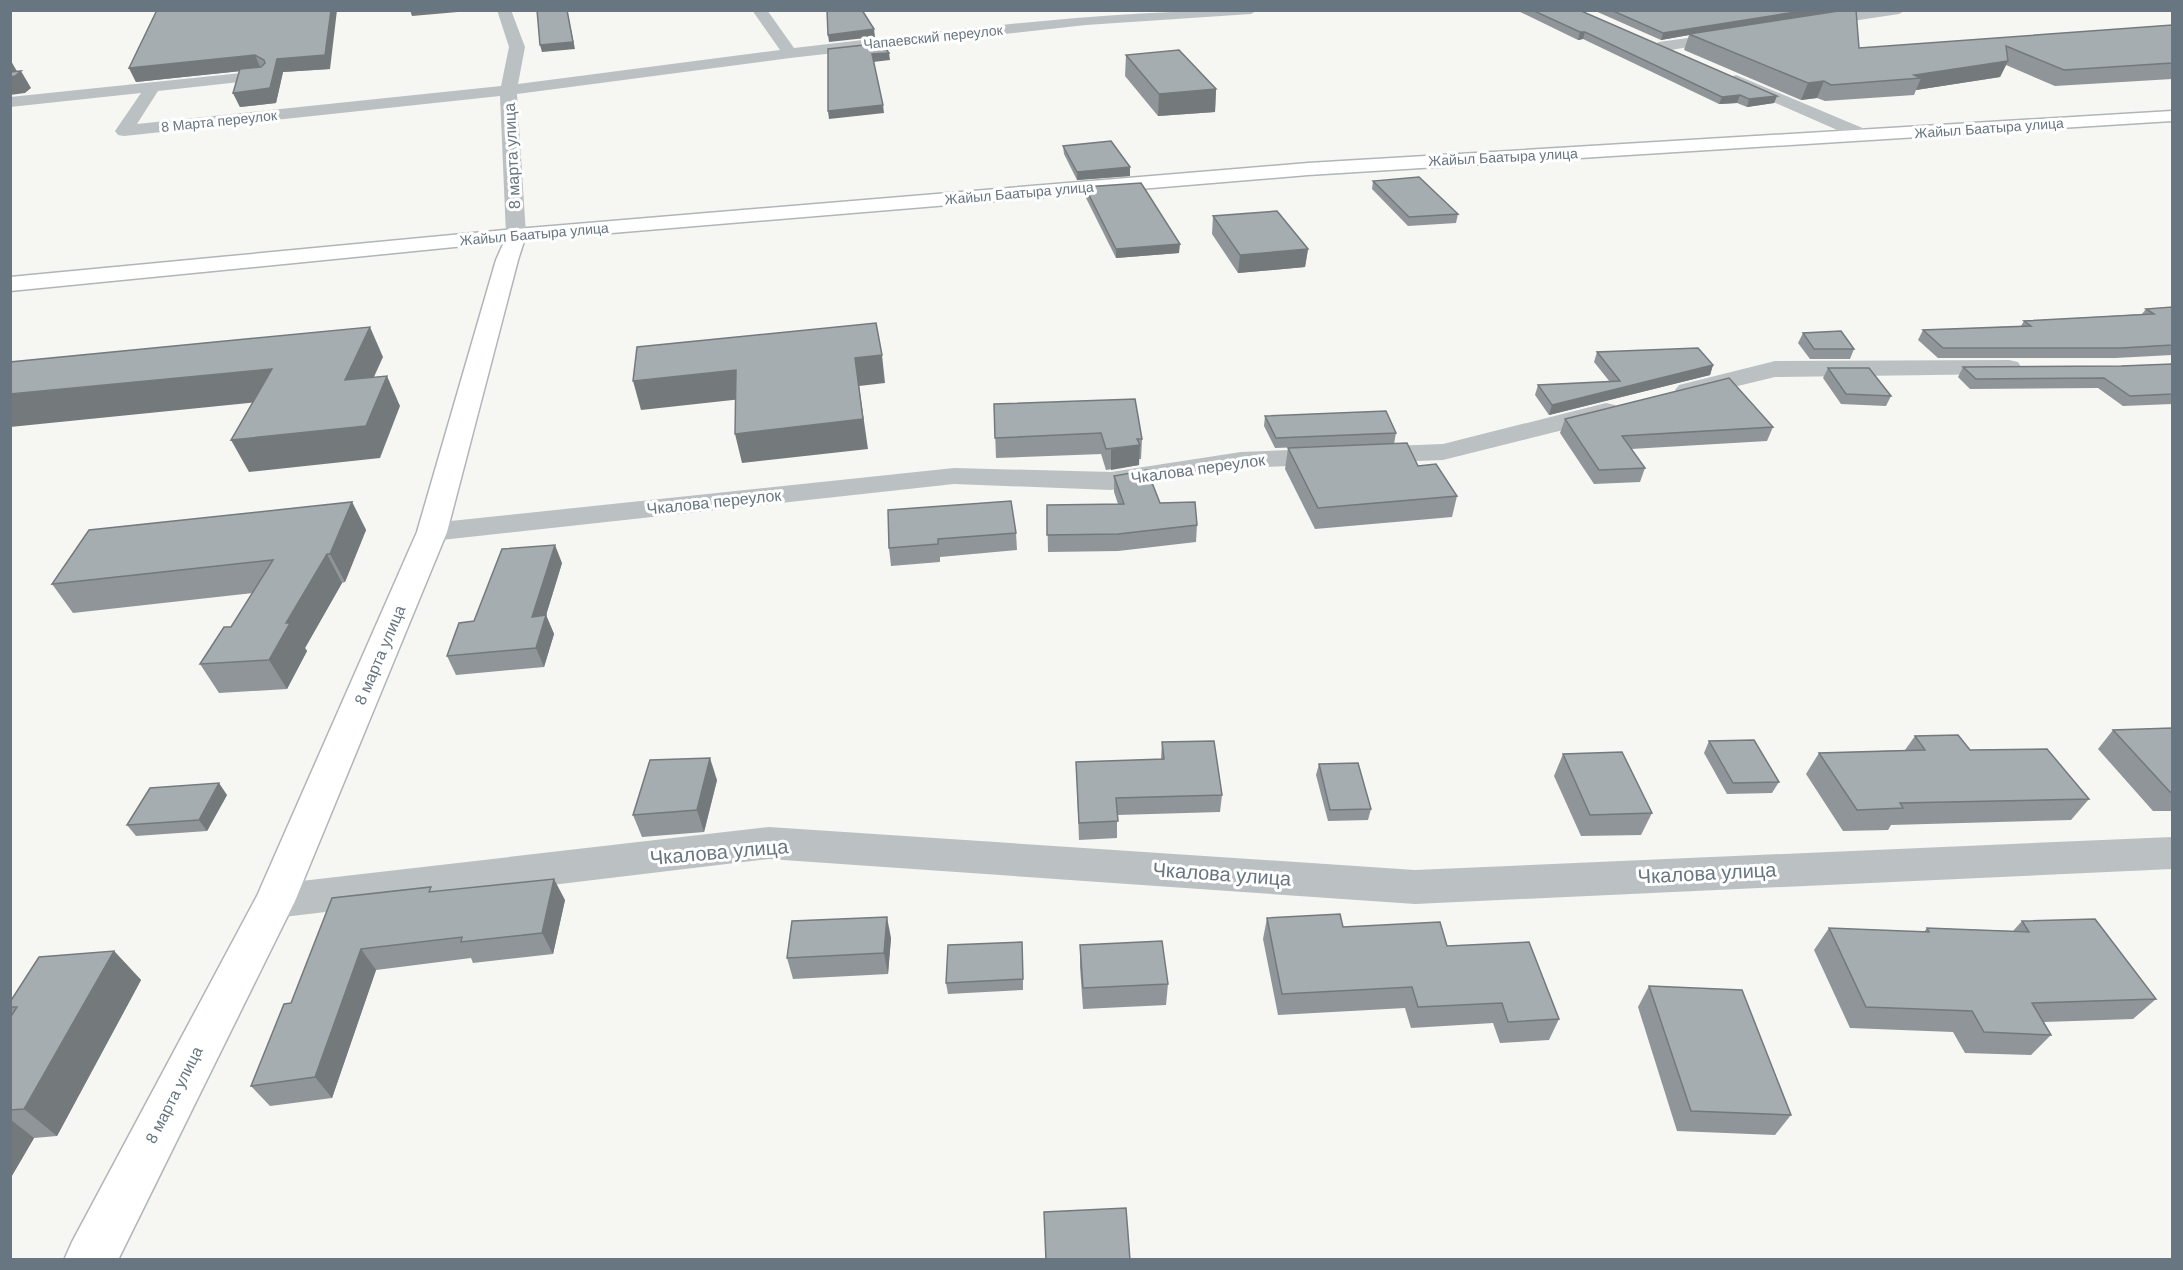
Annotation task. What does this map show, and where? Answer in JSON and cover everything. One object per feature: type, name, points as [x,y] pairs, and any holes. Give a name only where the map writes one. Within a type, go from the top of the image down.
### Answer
[{"type":"main road","name":"Жайыл Баатыра улица","points":[[10,284],[516,235],[1308,169],[2172,116]]},
{"type":"main road","name":"8 марта улица","points":[[90,1260],[275,901],[432,532],[507,260],[516,235]]},
{"type":"street","name":"8 марта улица","points":[[504,10],[517,47],[508,90],[516,235]]},
{"type":"street","points":[[759,10],[790,53]]},
{"type":"street","name":"Чапаевский переулок","points":[[508,90],[790,53],[1086,21],[1251,10]]},
{"type":"street","points":[[1798,26],[1899,10]]},
{"type":"street","points":[[1692,61],[1654,45],[1740,34]]},
{"type":"street","points":[[1725,75],[1866,136]]},
{"type":"street","points":[[10,102],[261,76]]},
{"type":"street","name":"8 Марта переулок","points":[[153,87],[124,131],[508,90]]},
{"type":"street","points":[[1660,398],[1775,369],[2033,367]]},
{"type":"street","name":"Чкалова переулок","points":[[432,532],[954,476],[1111,481],[1241,460],[1443,452],[1626,406]]},
{"type":"street","name":"Чкалова улица","points":[[275,901],[769,843],[1415,886],[2172,853]]},
{"type":"building","points":[[157,10],[331,10],[325,55],[277,59],[270,88],[233,93],[240,69],[261,67],[265,63],[264,60],[255,55],[129,68]]},
{"type":"building","points":[[537,10],[567,10],[573,42],[540,45]]},
{"type":"building","points":[[827,10],[862,10],[874,29],[828,35]]},
{"type":"building","points":[[1532,10],[1579,10],[1777,96],[1749,99],[1740,95],[1722,97],[1585,32],[1580,32]]},
{"type":"building","points":[[1611,10],[1808,10],[1663,33]]},
{"type":"building","points":[[1856,10],[1859,48],[2172,25],[2172,63],[2064,70],[2006,46],[2008,61],[1914,75],[1921,78],[1831,85],[1824,81],[1808,83],[1689,34]]},
{"type":"building","points":[[882,43],[889,53],[872,54],[883,105],[828,111],[828,49]]},
{"type":"building","points":[[1179,50],[1216,89],[1159,94],[1126,55]]},
{"type":"building","points":[[21,71],[15,76],[10,77],[10,72]]},
{"type":"building","points":[[1111,141],[1130,167],[1077,172],[1063,146]]},
{"type":"building","points":[[1419,177],[1458,214],[1409,217],[1373,181]]},
{"type":"building","points":[[1141,183],[1180,244],[1116,249],[1085,187]]},
{"type":"building","points":[[1277,211],[1308,249],[1240,255],[1213,216]]},
{"type":"building","points":[[2172,307],[2172,345],[2121,348],[1943,348],[1923,330],[2031,326],[2024,321],[2154,314],[2146,309]]},
{"type":"building","points":[[876,323],[882,355],[855,358],[863,419],[735,434],[736,370],[633,381],[637,347]]},
{"type":"building","points":[[370,327],[345,380],[387,376],[366,426],[231,440],[272,369],[10,394],[10,362]]},
{"type":"building","points":[[1841,331],[1854,349],[1814,349],[1803,333]]},
{"type":"building","points":[[1698,348],[1713,365],[1552,405],[1538,385],[1620,381],[1597,352]]},
{"type":"building","points":[[2172,364],[2172,394],[2130,396],[2104,378],[1976,379],[1963,367],[2121,366]]},
{"type":"building","points":[[1828,368],[1869,368],[1891,396],[1846,394]]},
{"type":"building","points":[[1729,378],[1773,427],[1622,436],[1645,468],[1599,470],[1565,419]]},
{"type":"building","points":[[1135,399],[1142,439],[1137,439],[1140,445],[1106,449],[1101,433],[995,438],[994,404]]},
{"type":"building","points":[[1386,411],[1396,433],[1276,438],[1265,416]]},
{"type":"building","points":[[1407,443],[1418,466],[1436,464],[1457,496],[1318,508],[1288,448]]},
{"type":"building","points":[[1147,470],[1160,503],[1195,502],[1197,525],[1118,534],[1047,535],[1047,505],[1124,504],[1114,476]]},
{"type":"building","points":[[1011,501],[1016,533],[938,539],[938,544],[889,548],[888,510]]},
{"type":"building","points":[[352,502],[330,554],[327,554],[286,623],[290,623],[269,660],[200,664],[224,627],[231,627],[273,560],[52,584],[89,530]]},
{"type":"building","points":[[555,545],[532,617],[546,615],[536,648],[447,656],[459,623],[474,621],[502,549]]},
{"type":"building","points":[[2172,728],[2172,792],[2170,792],[2113,730]]},
{"type":"building","points":[[1958,735],[1970,750],[2047,749],[2089,799],[1900,803],[1903,808],[1857,810],[1819,753],[1925,750],[1915,736]]},
{"type":"building","points":[[1754,740],[1779,782],[1733,783],[1709,741]]},
{"type":"building","points":[[1214,741],[1222,795],[1116,798],[1118,821],[1079,823],[1076,762],[1164,759],[1162,742]]},
{"type":"building","points":[[1622,752],[1652,813],[1590,815],[1563,754]]},
{"type":"building","points":[[710,758],[697,810],[633,815],[650,760]]},
{"type":"building","points":[[1358,763],[1371,809],[1330,810],[1319,764]]},
{"type":"building","points":[[219,783],[199,820],[127,825],[150,788]]},
{"type":"building","points":[[554,879],[542,933],[461,942],[462,937],[361,949],[315,1077],[251,1086],[284,1004],[291,1003],[332,898],[431,887],[429,892]]},
{"type":"building","points":[[1340,914],[1343,927],[1440,922],[1447,946],[1529,942],[1559,1019],[1508,1022],[1502,1003],[1418,1007],[1412,987],[1282,994],[1267,918]]},
{"type":"building","points":[[887,917],[884,953],[787,958],[792,921]]},
{"type":"building","points":[[2095,919],[2156,999],[2032,1003],[2051,1035],[1984,1032],[1972,1011],[1866,1007],[1829,928],[1929,932],[1927,928],[2029,932],[2022,921]]},
{"type":"building","points":[[1162,941],[1168,984],[1083,988],[1080,945]]},
{"type":"building","points":[[1022,942],[1023,979],[946,983],[948,945]]},
{"type":"building","points":[[114,951],[24,1109],[10,1110],[10,1018],[17,1007],[10,1007],[10,1002],[39,957]]},
{"type":"building","points":[[1649,986],[1742,990],[1791,1115],[1691,1111]]},
{"type":"building","points":[[1126,1208],[1130,1260],[1046,1260],[1044,1212]]}]
